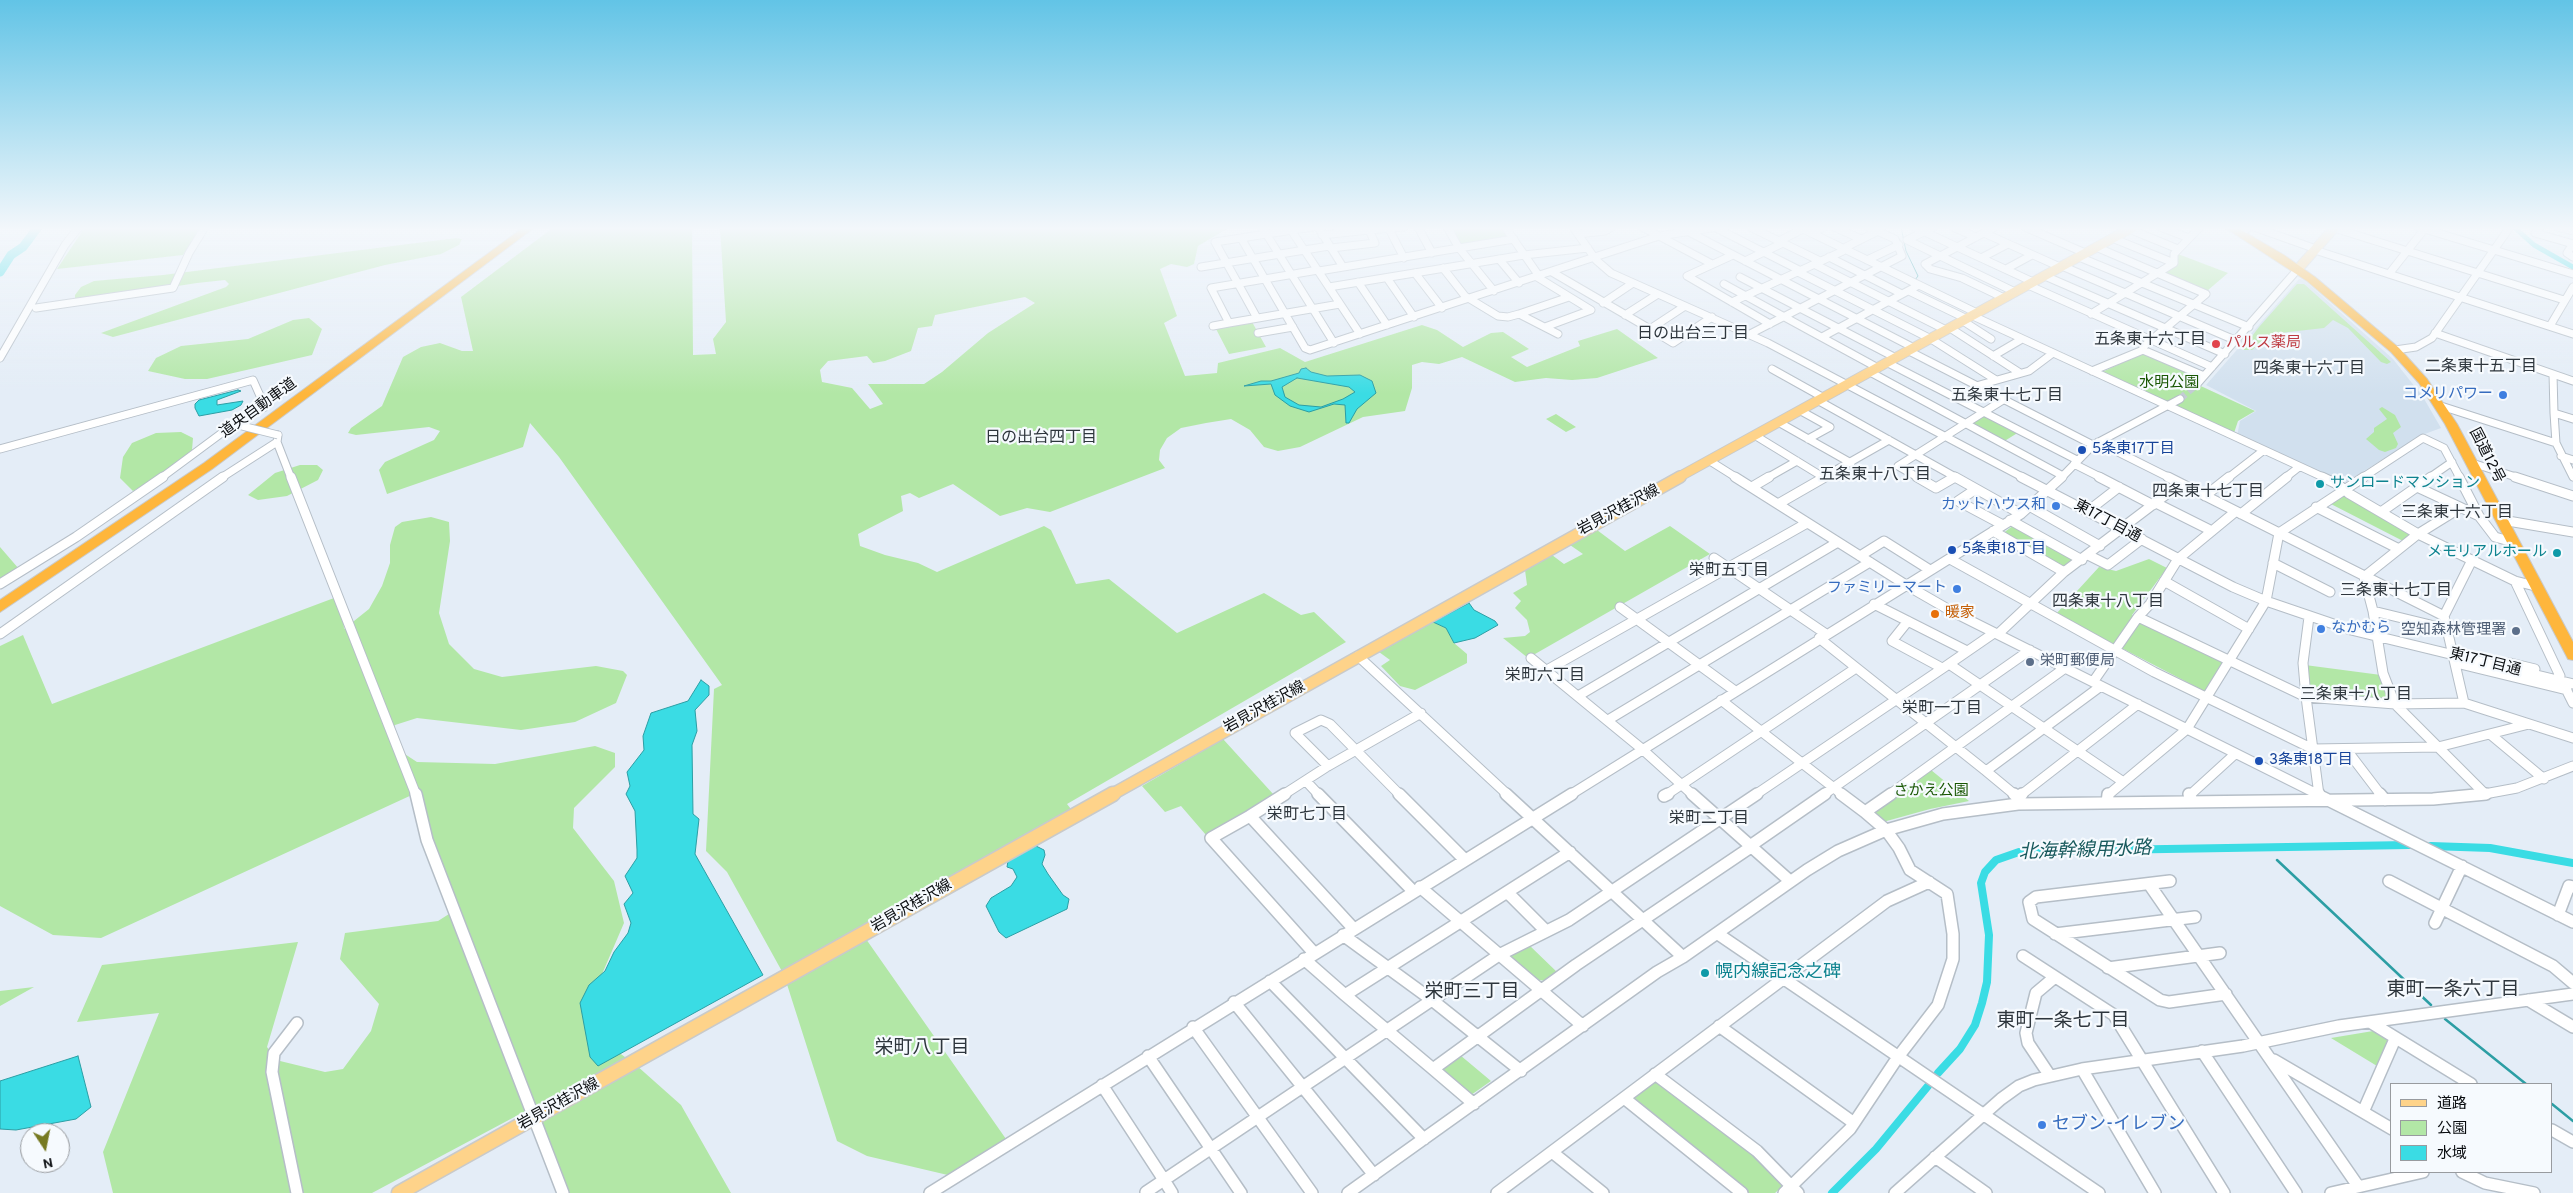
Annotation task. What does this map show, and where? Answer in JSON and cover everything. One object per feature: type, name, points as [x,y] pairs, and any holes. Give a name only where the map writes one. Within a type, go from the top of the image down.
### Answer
[{"type":"highway","name":"道央自動車道","points":[[0,600],[201,464],[447,283]]},
{"type":"highway","name":"道央自動車道","points":[[0,607],[208,466],[455,283]]},
{"type":"highway","name":"国道12号","points":[[2316,283],[2395,350],[2423,381],[2441,406],[2573,655]]},
{"type":"main road","name":"岩見沢桂沢線","points":[[399,1193],[1358,656],[2030,284]]},
{"type":"street","points":[[0,358],[43,283]]},
{"type":"street","points":[[36,308],[173,288],[175,283]]},
{"type":"street","points":[[1229,323],[1211,288],[1245,283]]},
{"type":"street","points":[[1267,283],[1306,349],[1334,343],[1519,283]]},
{"type":"street","points":[[1297,283],[1334,343]]},
{"type":"street","points":[[1326,283],[1360,334]]},
{"type":"street","points":[[1329,287],[1354,283]]},
{"type":"street","points":[[1358,283],[1387,325]]},
{"type":"street","points":[[1390,283],[1414,317]]},
{"type":"street","points":[[1422,283],[1442,308]]},
{"type":"street","points":[[1455,283],[1469,299],[1501,317],[1520,314],[1569,297]]},
{"type":"street","points":[[1487,283],[1494,291]]},
{"type":"street","points":[[1545,327],[1590,311],[1590,308],[1547,283]]},
{"type":"street","points":[[1570,283],[1673,343],[1712,317]]},
{"type":"street","points":[[1603,303],[1634,283]]},
{"type":"street","name":"東17丁目通","points":[[1634,283],[1750,334],[2178,559],[2266,601],[2309,617],[2377,637],[2569,688]]},
{"type":"street","points":[[1697,283],[1770,324]]},
{"type":"street","points":[[1710,290],[1727,283]]},
{"type":"street","points":[[1751,283],[1838,328],[2119,487],[2212,531]]},
{"type":"street","points":[[1732,302],[1775,283]]},
{"type":"street","points":[[1786,283],[2003,400],[2205,496],[2444,616]]},
{"type":"street","points":[[1822,283],[1932,339],[1996,380]]},
{"type":"street","points":[[1750,334],[1851,283],[1948,329],[2020,374]]},
{"type":"street","points":[[1884,283],[1989,323],[2264,450],[2344,489],[2418,534],[2515,581],[2535,586]]},
{"type":"street","points":[[1914,283],[1970,317],[1978,331],[1991,339]]},
{"type":"street","points":[[1971,283],[2004,298]]},
{"type":"street","points":[[1996,283],[2015,292]]},
{"type":"street","points":[[2061,283],[2225,354]]},
{"type":"street","points":[[2100,283],[2236,341]]},
{"type":"street","points":[[2091,314],[2142,283],[2248,327]]},
{"type":"street","points":[[2143,350],[2143,347],[2206,294],[2182,283]]},
{"type":"street","points":[[2197,384],[2286,283]]},
{"type":"street","points":[[2416,283],[2573,334]]},
{"type":"street","points":[[2395,350],[2422,345],[2435,333],[2470,283]]},
{"type":"street","points":[[2508,283],[2564,300]]},
{"type":"street","points":[[1238,284],[1257,318]]},
{"type":"street","points":[[1724,284],[1822,337],[1966,424],[2062,476]]},
{"type":"street","points":[[2030,284],[2091,314],[2212,367]]},
{"type":"street","points":[[1822,337],[1919,285]]},
{"type":"street","points":[[2550,326],[2573,287]]},
{"type":"street","points":[[1625,315],[1658,294]]},
{"type":"street","points":[[1213,326],[1340,304]]},
{"type":"street","points":[[1650,329],[1685,306]]},
{"type":"street","points":[[1520,314],[1558,334]]},
{"type":"street","points":[[1809,330],[1825,321]]},
{"type":"street","points":[[1978,331],[1989,323]]},
{"type":"street","points":[[1258,333],[1293,327]]},
{"type":"street","points":[[2435,333],[2573,381]]},
{"type":"street","points":[[1993,356],[2022,339]]},
{"type":"street","points":[[2092,371],[2143,350],[2204,376]]},
{"type":"street","points":[[1976,386],[2029,371],[2053,354]]},
{"type":"street","points":[[1772,368],[1889,440],[2021,514]]},
{"type":"street","points":[[2553,374],[2556,443],[2573,477]]},
{"type":"street","points":[[0,449],[253,380],[265,407],[242,418],[84,532],[0,584]]},
{"type":"street","points":[[930,1193],[1193,1027],[2021,514],[2049,491],[2095,443],[2168,407],[2180,399]]},
{"type":"street","points":[[1955,477],[1936,488],[1898,466],[2003,400]]},
{"type":"street","points":[[2441,406],[2556,443]]},
{"type":"street","points":[[1801,411],[1830,427],[1808,439]]},
{"type":"street","points":[[2554,413],[2573,419]]},
{"type":"street","points":[[1780,423],[1850,463]]},
{"type":"street","points":[[234,424],[278,439],[415,790],[427,840],[563,1193]]},
{"type":"street","points":[[1756,436],[1823,476]]},
{"type":"street","points":[[2107,803],[2108,793],[2186,729],[2229,662],[2266,601],[2279,533],[2423,438],[2444,448],[2479,516],[2495,537],[2513,542]]},
{"type":"street","points":[[0,634],[135,540],[179,506],[278,439]]},
{"type":"street","points":[[1778,504],[1823,476],[1850,463],[1889,440]]},
{"type":"street","points":[[2205,496],[2264,450]]},
{"type":"street","points":[[2561,456],[2573,460]]},
{"type":"street","points":[[1710,461],[1906,585],[1996,634],[2573,922]]},
{"type":"street","points":[[1752,487],[1797,461]]},
{"type":"street","points":[[2381,512],[2452,462]]},
{"type":"street","points":[[2472,463],[2573,496]]},
{"type":"street","points":[[1986,771],[2044,728],[2097,684],[2114,650],[2150,604],[2178,559],[2212,531],[2299,467]]},
{"type":"street","points":[[1146,1192],[1499,955],[1569,920],[1967,651],[1996,634],[2064,572],[2123,530],[2180,484]]},
{"type":"street","points":[[2088,511],[2119,487]]},
{"type":"street","points":[[2418,487],[2479,516]]},
{"type":"street","points":[[1976,489],[1958,500],[2006,523],[2108,565],[2142,540]]},
{"type":"street","points":[[2030,507],[2100,546]]},
{"type":"street","points":[[2316,507],[2399,549]]},
{"type":"street","points":[[2364,577],[2418,534],[2442,522],[2460,508]]},
{"type":"street","points":[[2502,520],[2573,532]]},
{"type":"street","points":[[1547,670],[1807,523]]},
{"type":"street","points":[[1993,531],[2064,572]]},
{"type":"street","points":[[1860,556],[1884,541],[1930,570]]},
{"type":"street","points":[[1578,696],[1838,542]]},
{"type":"street","points":[[1714,558],[1792,611],[1856,668],[1986,771],[2018,800]]},
{"type":"street","points":[[1950,559],[2114,650],[2313,749],[2438,747],[2530,724]]},
{"type":"street","points":[[2464,703],[2444,616],[2472,560]]},
{"type":"street","points":[[1608,720],[1792,611],[1870,562]]},
{"type":"street","points":[[2273,563],[2330,592]]},
{"type":"street","points":[[2364,577],[2373,611],[2383,673],[2395,704],[2485,794]]},
{"type":"street","points":[[2164,581],[2249,628]]},
{"type":"street","points":[[2510,663],[2560,676],[2515,581]]},
{"type":"street","points":[[1874,604],[1967,651]]},
{"type":"street","points":[[1620,607],[1735,691]]},
{"type":"street","points":[[2373,611],[2447,629]]},
{"type":"street","points":[[2138,617],[2229,662],[2306,697],[2395,704],[2464,703],[2573,738]]},
{"type":"street","points":[[2309,617],[2303,663],[2313,749],[2323,798]]},
{"type":"street","points":[[1908,621],[1892,641],[1979,684],[2122,781]]},
{"type":"street","points":[[1433,1069],[2030,650]]},
{"type":"street","points":[[1358,656],[1534,817],[1683,958]]},
{"type":"street","points":[[1531,658],[1642,749],[1790,882]]},
{"type":"street","points":[[1664,796],[1856,668]]},
{"type":"street","points":[[1865,812],[2065,668]]},
{"type":"street","points":[[2569,688],[2573,703]]},
{"type":"street","points":[[1655,1074],[1758,1151],[1791,1191],[1854,1122],[1898,1056],[1938,1005],[1953,959],[1953,934],[1949,898],[1910,870],[1900,848],[1886,830],[1803,762],[1721,700]]},
{"type":"street","points":[[2018,800],[2078,750],[2138,704]]},
{"type":"street","points":[[1421,713],[1328,766],[1250,816],[1211,838],[1309,956],[1346,995],[1474,1104]]},
{"type":"street","points":[[1328,766],[1295,733],[1321,720],[1330,724],[1465,860]]},
{"type":"street","points":[[2490,734],[2544,779]]},
{"type":"street","points":[[2346,749],[2385,800]]},
{"type":"street","points":[[2192,801],[2189,793],[2235,754]]},
{"type":"street","points":[[1348,1193],[1656,972],[1683,958],[1790,882],[1838,851],[1886,830],[1942,814],[2018,800],[2107,803],[2323,798],[2433,799],[2485,794],[2544,779],[2573,766]]},
{"type":"street","points":[[1306,781],[1416,889],[1460,922],[1583,1026]]},
{"type":"street","points":[[1250,816],[1348,932],[1386,969],[1432,1000],[1521,1070]]},
{"type":"street","points":[[1346,995],[1570,852]]},
{"type":"street","points":[[2435,923],[2462,866]]},
{"type":"street","points":[[2170,881],[2036,896],[2029,902],[2033,919],[2160,1000],[2169,1002],[2226,994]]},
{"type":"street","points":[[2389,881],[2552,966],[2573,983]]},
{"type":"street","points":[[1497,1193],[1887,901],[1929,882]]},
{"type":"street","points":[[2150,884],[2272,1058],[2358,1186]]},
{"type":"street","points":[[2558,915],[2569,886],[2573,887]]},
{"type":"street","points":[[1507,892],[1546,931]]},
{"type":"street","points":[[2055,934],[2195,916]]},
{"type":"street","points":[[1718,934],[2099,1193]]},
{"type":"street","points":[[2108,968],[2220,953]]},
{"type":"street","points":[[2023,956],[2114,1015],[2224,1193]]},
{"type":"street","points":[[2050,1076],[2028,1043],[2026,1033],[2036,993],[2056,977]]},
{"type":"street","points":[[1270,981],[1424,1140]]},
{"type":"street","points":[[1895,1193],[1983,1114],[2019,1086],[2050,1076],[2142,1059],[2260,1043],[2370,1022],[2573,994]]},
{"type":"street","points":[[2528,1000],[2573,1027]]},
{"type":"street","points":[[1234,1002],[1374,1175]]},
{"type":"street","points":[[2370,1022],[2468,1083]]},
{"type":"street","points":[[297,1023],[274,1052],[272,1072],[297,1193]]},
{"type":"street","points":[[1719,1026],[1854,1122]]},
{"type":"street","points":[[1193,1027],[1259,1116],[1312,1193]]},
{"type":"street","points":[[2363,1112],[2395,1039]]},
{"type":"street","points":[[2202,1051],[2296,1193]]},
{"type":"street","points":[[1148,1056],[1241,1193]]},
{"type":"street","points":[[2272,1058],[2390,1129]]},
{"type":"street","points":[[2082,1069],[2155,1193]]},
{"type":"street","points":[[1102,1085],[1172,1193]]},
{"type":"street","points":[[1624,1098],[1742,1193]]},
{"type":"street","points":[[2553,1131],[2573,1142]]},
{"type":"street","points":[[1552,1152],[1603,1193]]},
{"type":"street","points":[[1935,1157],[1986,1193]]},
{"type":"street","points":[[2331,1193],[2418,1173]]},
{"type":"street","points":[[2464,1173],[2485,1183],[2534,1193]]},
{"type":"shaded area","points":[[2296,283],[2307,283],[2393,359],[2423,397],[2441,428],[2422,435],[2343,484],[2237,436],[2240,421],[2256,411],[2206,385]]},
{"type":"green space","points":[[90,283],[200,283],[75,302],[75,295],[81,287]]},
{"type":"green space","points":[[228,283],[318,283],[113,337],[101,333],[226,287],[229,284]]},
{"type":"green space","points":[[480,283],[692,283],[693,355],[716,354],[713,339],[726,322],[724,283],[1165,283],[1177,316],[1164,323],[1185,376],[1217,373],[1218,363],[1280,348],[1305,362],[1422,325],[1437,330],[1463,347],[1491,333],[1503,332],[1529,349],[1511,357],[1527,367],[1580,346],[1578,341],[1617,329],[1658,358],[1597,378],[1572,380],[1546,378],[1515,382],[1462,357],[1439,364],[1422,362],[1412,365],[1412,388],[1405,411],[1363,417],[1300,447],[1278,451],[1264,447],[1250,430],[1231,419],[1206,423],[1181,428],[1167,438],[1160,450],[1159,460],[1165,468],[1050,512],[1027,508],[1000,516],[953,484],[919,498],[910,493],[901,496],[903,511],[858,534],[860,546],[885,555],[918,563],[937,572],[1044,526],[1051,530],[1076,584],[1109,579],[1177,633],[1264,593],[1301,615],[1314,612],[1346,642],[1067,804],[1074,813],[859,929],[1006,1139],[952,1176],[867,1156],[837,1141],[784,975],[727,872],[706,851],[714,689],[722,685],[559,457],[530,423],[523,447],[387,494],[379,470],[385,462],[434,440],[440,431],[429,427],[356,435],[348,433],[351,428],[382,406],[403,357],[421,347],[440,343],[462,351],[473,351],[461,297]],"holes":[[[1025,297],[1035,303],[988,333],[942,372],[924,384],[868,384],[883,404],[870,409],[852,388],[822,382],[820,370],[828,361],[867,356],[873,363],[885,361],[911,351],[918,328],[932,326],[935,315]]]},
{"type":"green space","points":[[2185,283],[2217,283],[2207,291]]},
{"type":"green space","points":[[2297,284],[2304,284],[2391,362],[2387,364],[2381,362],[2348,328],[2333,320],[2324,328],[2271,334],[2252,350],[2244,350],[2243,348],[2259,327]]},
{"type":"green space","points":[[309,318],[322,329],[312,355],[207,379],[185,379],[148,371],[156,358],[181,346],[248,339],[293,320]]},
{"type":"green space","points":[[1251,320],[1266,347],[1229,354],[1215,327]]},
{"type":"green space","name":"水明公園","points":[[2141,354],[2147,354],[2197,376],[2192,382],[2255,411],[2238,421],[2234,433],[2100,373]]},
{"type":"green space","points":[[2382,407],[2395,415],[2401,427],[2393,433],[2398,444],[2396,448],[2385,452],[2379,450],[2366,439],[2374,432],[2374,428],[2387,419],[2379,409]]},
{"type":"green space","points":[[1556,414],[1576,427],[1566,432],[1546,419]]},
{"type":"green space","points":[[1984,414],[2019,432],[2003,442],[1968,424]]},
{"type":"green space","points":[[181,432],[193,438],[192,450],[171,469],[133,491],[120,478],[123,457],[132,443],[156,433]]},
{"type":"green space","points":[[300,465],[317,465],[323,470],[318,480],[287,496],[258,500],[248,495],[275,473]]},
{"type":"green space","points":[[2344,493],[2413,533],[2403,541],[2329,503]]},
{"type":"green space","points":[[431,517],[449,522],[450,541],[439,613],[449,644],[474,669],[502,677],[596,666],[623,671],[627,675],[616,703],[575,722],[521,730],[417,718],[395,725],[393,728],[394,747],[417,762],[495,764],[595,746],[615,753],[615,767],[574,808],[573,828],[614,881],[624,923],[593,995],[596,1036],[636,1065],[681,1105],[731,1193],[565,1193],[535,1106],[372,1193],[113,1193],[103,1152],[159,1013],[77,1022],[102,965],[298,942],[267,1047],[276,1060],[325,1072],[343,1069],[371,1031],[379,1004],[340,959],[345,933],[438,921],[449,914],[453,901],[414,794],[101,938],[53,935],[0,906],[0,646],[23,635],[52,704],[342,595],[344,629],[369,609],[382,586],[390,563],[390,545],[395,527],[402,522]]},
{"type":"green space","points":[[2014,525],[2075,559],[2064,568],[2002,534]]},
{"type":"green space","points":[[1670,526],[1710,554],[1528,658],[1503,638],[1525,636],[1530,632],[1527,620],[1515,608],[1521,601],[1513,593],[1527,585],[1525,570],[1552,555],[1564,564],[1583,554],[1570,545],[1597,530],[1625,551]]},
{"type":"green space","points":[[0,547],[19,569],[0,580]]},
{"type":"green space","points":[[2149,559],[2167,568],[2132,615],[2227,665],[2206,692],[2056,614],[2099,567],[2116,571]]},
{"type":"green space","points":[[1433,622],[1446,628],[1454,643],[1467,654],[1467,663],[1415,690],[1400,686],[1381,666],[1390,660],[1379,652]]},
{"type":"green space","points":[[2305,665],[2381,675],[2391,703],[2308,695]]},
{"type":"green space","points":[[1223,739],[1274,795],[1206,835],[1181,806],[1165,812],[1142,786]]},
{"type":"green space","name":"さかえ公園","points":[[1931,770],[1969,801],[1883,822],[1872,813]]},
{"type":"green space","points":[[1529,945],[1558,973],[1546,981],[1539,980],[1511,959],[1511,955]]},
{"type":"green space","points":[[34,987],[0,1006],[0,991]]},
{"type":"green space","points":[[2373,1031],[2386,1038],[2388,1042],[2377,1066],[2331,1038]]},
{"type":"green space","points":[[1460,1055],[1491,1081],[1471,1095],[1441,1069]]},
{"type":"green space","points":[[1655,1080],[1755,1153],[1785,1184],[1775,1193],[1747,1193],[1629,1099]]},
{"type":"water","points":[[1306,368],[1311,372],[1327,376],[1360,375],[1372,381],[1376,393],[1357,409],[1349,423],[1346,423],[1345,405],[1334,404],[1309,412],[1290,406],[1275,395],[1271,384],[1244,386],[1299,373],[1301,369]],"holes":[[[1297,378],[1349,387],[1355,392],[1343,399],[1321,407],[1299,405],[1285,397],[1282,387]]]},
{"type":"water","points":[[238,390],[241,391],[217,400],[217,405],[243,401],[241,405],[232,410],[199,416],[195,404],[199,400]]},
{"type":"water","points":[[1469,603],[1474,610],[1495,621],[1498,625],[1475,638],[1454,643],[1446,628],[1433,622]]},
{"type":"water","points":[[701,680],[709,686],[709,695],[695,710],[697,731],[692,745],[693,814],[699,819],[695,854],[763,975],[598,1066],[590,1057],[580,1003],[589,985],[605,971],[614,952],[628,933],[631,923],[624,904],[633,893],[625,876],[637,858],[637,850],[635,811],[626,794],[630,786],[627,772],[644,750],[643,736],[651,713],[688,701]]},
{"type":"water","points":[[1036,846],[1044,850],[1045,855],[1042,864],[1063,895],[1069,899],[1067,909],[1006,938],[999,932],[986,906],[991,898],[1011,886],[1017,877],[1013,869],[1007,867],[1008,861]]},
{"type":"water","points":[[78,1056],[91,1107],[76,1119],[54,1123],[20,1123],[20,1129],[0,1129],[0,1081]]},
{"type":"waterway","name":"北海幹線用水路","points":[[1938,1073],[1960,1049],[1975,1025],[1982,1003],[1987,982],[1989,935],[1981,883],[1985,872],[1996,860],[2019,852],[2045,851],[2409,845]]},
{"type":"waterway","name":"北海幹線用水路","points":[[2431,846],[2490,848],[2573,863]]},
{"type":"waterway","points":[[2277,860],[2431,1005]]},
{"type":"waterway","points":[[2445,1019],[2525,1083]]},
{"type":"waterway","name":"北海幹線用水路","points":[[1832,1193],[1876,1149],[1928,1086]]},
{"type":"waterway","points":[[2553,1105],[2573,1121]]},
{"type":"tunnel","points":[[2180,399],[2197,384]]},
{"type":"place","name":"パルス薬局","points":[[2216,344]]},
{"type":"place","name":"コメリパワー","points":[[2503,395]]},
{"type":"place","name":"5条東17丁目","points":[[2082,450]]},
{"type":"place","name":"サンロードマンション","points":[[2320,484]]},
{"type":"place","name":"カットハウス和","points":[[2056,506]]},
{"type":"place","name":"5条東18丁目","points":[[1952,550]]},
{"type":"place","name":"メモリアルホール","points":[[2557,553]]},
{"type":"place","name":"ファミリーマート","points":[[1957,589]]},
{"type":"place","name":"暖家","points":[[1935,614]]},
{"type":"place","name":"なかむら","points":[[2321,629]]},
{"type":"place","name":"空知森林管理署","points":[[2516,631]]},
{"type":"place","name":"栄町郵便局","points":[[2030,662]]},
{"type":"place","name":"3条東18丁目","points":[[2259,761]]},
{"type":"place","name":"幌内線記念之碑","points":[[1705,973]]},
{"type":"place","name":"セブン-イレブン","points":[[2042,1125]]},
{"type":"district","name":"日の出台三丁目","points":[[1693,335]]},
{"type":"district","name":"五条東十六丁目","points":[[2150,341]]},
{"type":"district","name":"二条東十五丁目","points":[[2481,368]]},
{"type":"district","name":"四条東十六丁目","points":[[2309,370]]},
{"type":"district","name":"五条東十七丁目","points":[[2007,397]]},
{"type":"district","name":"日の出台四丁目","points":[[1041,439]]},
{"type":"district","name":"五条東十八丁目","points":[[1875,476]]},
{"type":"district","name":"四条東十七丁目","points":[[2208,493]]},
{"type":"district","name":"三条東十六丁目","points":[[2457,514]]},
{"type":"district","name":"栄町五丁目","points":[[1729,572]]},
{"type":"district","name":"三条東十七丁目","points":[[2396,592]]},
{"type":"district","name":"四条東十八丁目","points":[[2108,603]]},
{"type":"district","name":"栄町六丁目","points":[[1545,677]]},
{"type":"district","name":"三条東十八丁目","points":[[2356,696]]},
{"type":"district","name":"栄町一丁目","points":[[1942,710]]},
{"type":"district","name":"栄町七丁目","points":[[1307,816]]},
{"type":"district","name":"栄町二丁目","points":[[1709,820]]},
{"type":"district","name":"東町一条六丁目","points":[[2453,991]]},
{"type":"district","name":"栄町三丁目","points":[[1472,993]]},
{"type":"district","name":"東町一条七丁目","points":[[2063,1022]]},
{"type":"district","name":"栄町八丁目","points":[[922,1049]]}]
